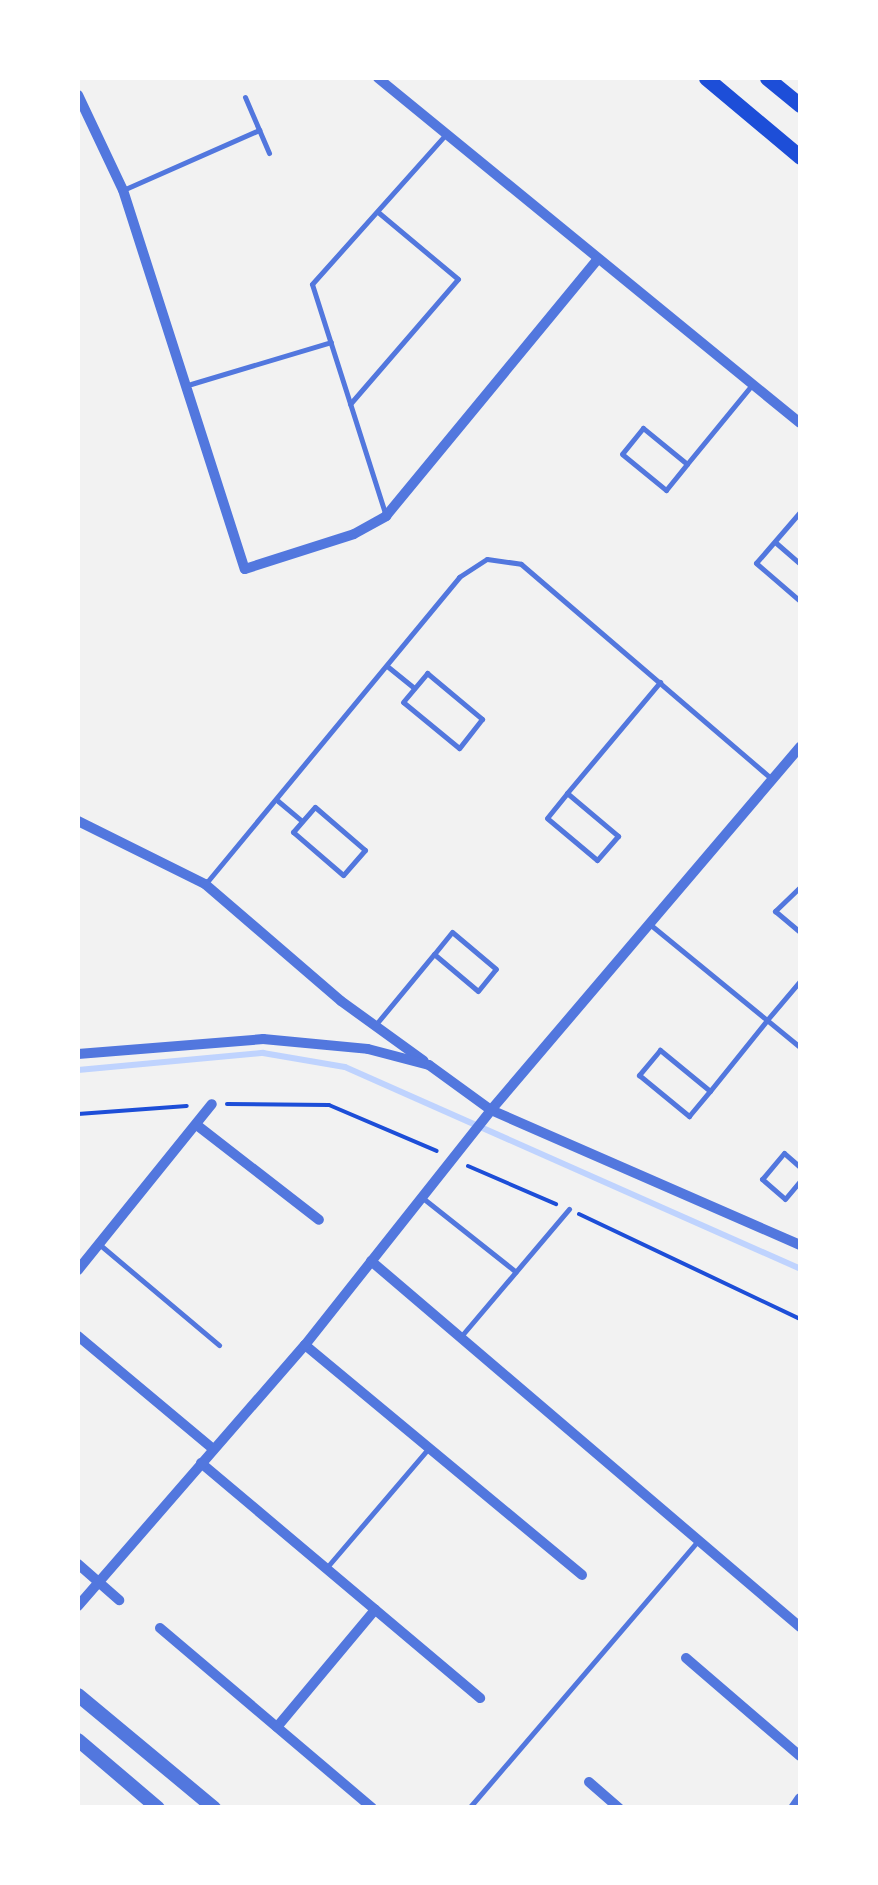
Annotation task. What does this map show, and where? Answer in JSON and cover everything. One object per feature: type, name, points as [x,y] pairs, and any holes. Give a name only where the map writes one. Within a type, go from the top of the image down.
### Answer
[{"type":"main road","points":[[706,78],[800,157]]},
{"type":"main road","points":[[767,78],[800,105]]},
{"type":"street","points":[[378,78],[800,423]]},
{"type":"street","points":[[78,95],[123,190],[191,384],[245,569],[354,534],[386,516],[598,259]]},
{"type":"street","points":[[78,1606],[305,1346],[491,1110],[800,747]]},
{"type":"street","points":[[78,821],[205,884],[375,1026],[491,1110],[800,1245]]},
{"type":"street","points":[[78,1054],[307,1039],[429,1065]]},
{"type":"street","points":[[78,1270],[212,1104]]},
{"type":"street","points":[[198,1126],[319,1220]]},
{"type":"street","points":[[371,1261],[463,1334],[800,1627]]},
{"type":"street","points":[[78,1336],[212,1448]]},
{"type":"street","points":[[305,1346],[582,1575]]},
{"type":"street","points":[[201,1463],[480,1698]]},
{"type":"street","points":[[78,1564],[119,1600]]},
{"type":"street","points":[[277,1727],[375,1610]]},
{"type":"street","points":[[160,1628],[372,1808]]},
{"type":"street","points":[[686,1658],[800,1756]]},
{"type":"street","points":[[78,1695],[214,1808]]},
{"type":"street","points":[[78,1740],[158,1808]]},
{"type":"street","points":[[588,1782],[618,1808]]},
{"type":"street","points":[[793,1808],[800,1798]]},
{"type":"lane","points":[[244,96],[269,153]]},
{"type":"lane","points":[[123,190],[259,130]]},
{"type":"lane","points":[[386,516],[312,284],[446,134]]},
{"type":"lane","points":[[350,404],[458,279],[378,212]]},
{"type":"lane","points":[[191,384],[331,342]]},
{"type":"lane","points":[[687,464],[643,428],[622,454],[666,490],[753,384]]},
{"type":"lane","points":[[800,512],[756,563],[800,602]]},
{"type":"lane","points":[[775,542],[800,564]]},
{"type":"lane","points":[[205,884],[278,801],[459,577],[487,558],[521,564],[772,778]]},
{"type":"lane","points":[[388,666],[414,688]]},
{"type":"lane","points":[[427,673],[482,719],[459,748],[403,702],[414,688],[427,673]]},
{"type":"lane","points":[[567,794],[618,836],[597,860],[547,818],[660,682]]},
{"type":"lane","points":[[278,801],[302,822]]},
{"type":"lane","points":[[315,807],[365,850],[342,875],[293,832],[302,822],[315,807]]},
{"type":"lane","points":[[800,887],[775,911],[800,932]]},
{"type":"lane","points":[[650,924],[800,1047]]},
{"type":"lane","points":[[375,1026],[452,932],[496,969],[478,991],[434,954]]},
{"type":"lane","points":[[710,1091],[660,1050],[639,1076],[688,1116],[710,1091],[800,981]]},
{"type":"lane","points":[[800,1167],[784,1153],[762,1179],[785,1199],[800,1181]]},
{"type":"lane","points":[[422,1198],[516,1272]]},
{"type":"lane","points":[[463,1334],[568,1209]]},
{"type":"lane","points":[[100,1244],[219,1345]]},
{"type":"lane","points":[[326,1568],[430,1446]]},
{"type":"lane","points":[[469,1808],[699,1540]]},
{"type":"waterway","points":[[78,1070],[263,1053],[345,1067],[800,1269]]}]
